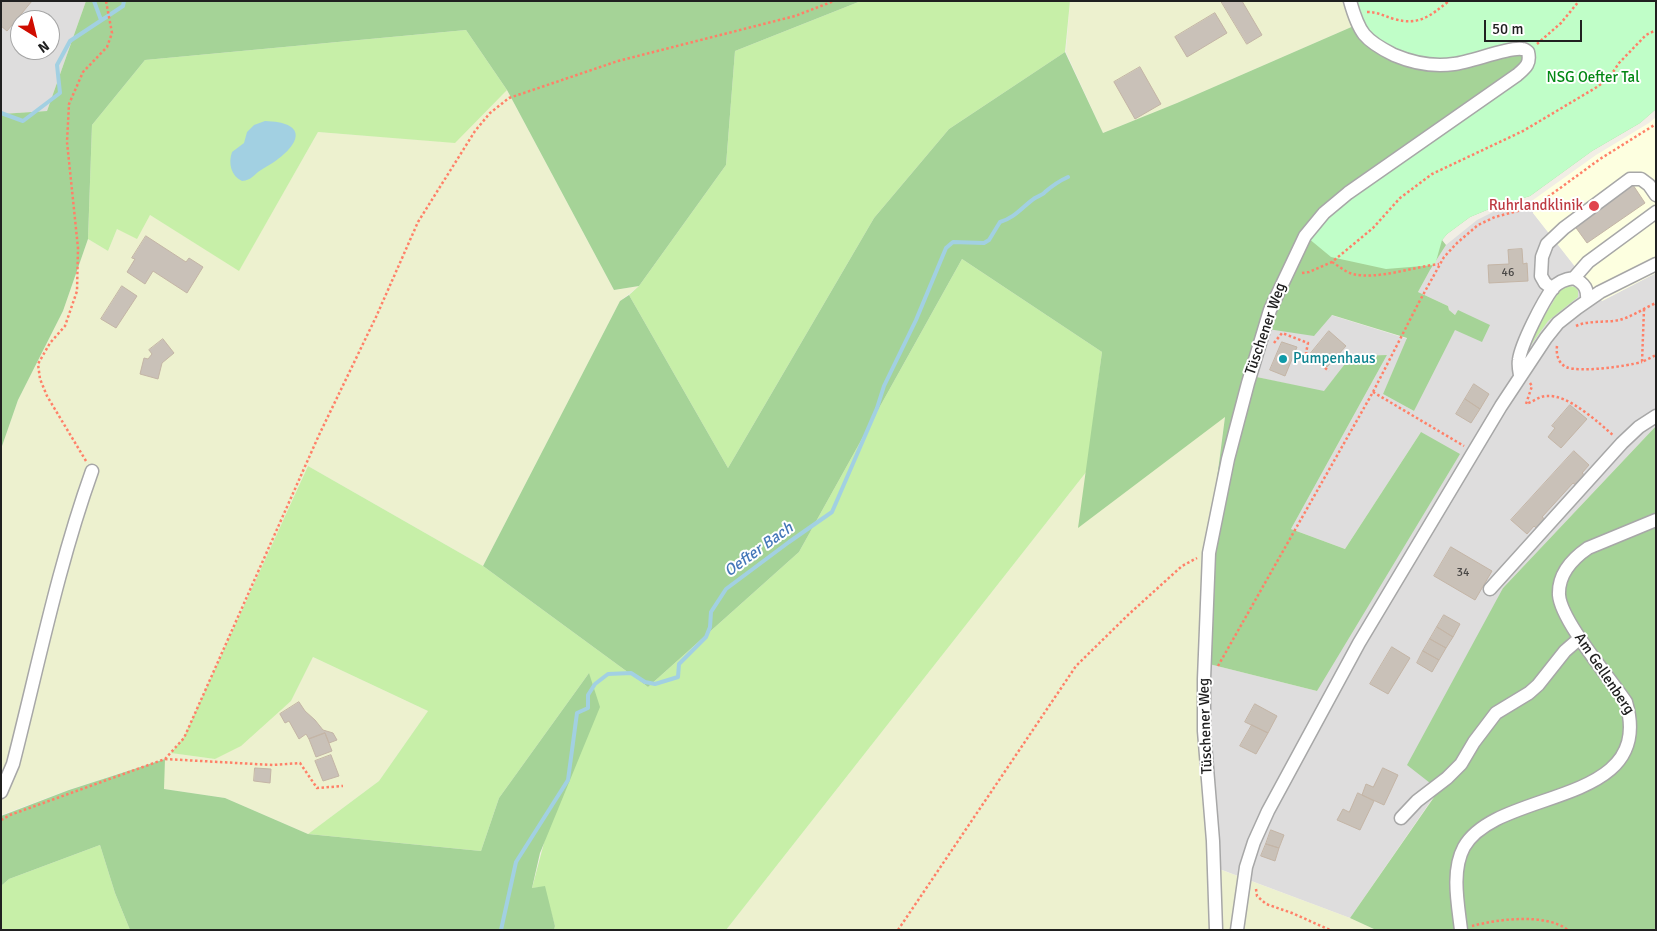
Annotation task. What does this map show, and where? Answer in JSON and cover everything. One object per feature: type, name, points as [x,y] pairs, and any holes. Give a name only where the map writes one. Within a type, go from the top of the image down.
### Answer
[{"type":"street","points":[[1352,6],[1358,28],[1370,41],[1384,50],[1412,62],[1454,64],[1521,48],[1528,52]]},
{"type":"street","name":"Tüschener Weg","points":[[1216,930],[1213,841],[1204,731],[1208,553],[1228,459],[1270,310],[1305,236],[1324,213],[1348,193],[1517,75],[1530,62],[1528,52]]},
{"type":"street","points":[[1553,289],[1542,280],[1541,270],[1544,251],[1555,236],[1630,179],[1641,179],[1649,185],[1656,195]]},
{"type":"street","points":[[1523,378],[1518,367],[1520,354],[1540,310],[1553,289],[1560,282],[1574,278],[1588,262],[1656,212]]},
{"type":"street","points":[[1237,930],[1245,872],[1254,842],[1268,811],[1333,690],[1401,572],[1551,331],[1565,317],[1587,301],[1611,286],[1656,264]]},
{"type":"street","points":[[1574,278],[1581,282],[1586,289],[1587,301]]},
{"type":"street","points":[[1490,589],[1622,443],[1639,426],[1656,416]]},
{"type":"street","points":[[1,792],[13,764],[66,553],[92,471]]},
{"type":"street","name":"Am Gellenberg","points":[[1461,929],[1458,900],[1458,870],[1460,856],[1470,839],[1479,830],[1495,821],[1599,784],[1623,770],[1632,759],[1638,747],[1638,733],[1632,713],[1619,691],[1567,618],[1559,596],[1560,584],[1567,568],[1580,554],[1588,548],[1656,520]]},
{"type":"street","points":[[1401,818],[1417,800],[1447,778],[1461,764],[1474,742],[1496,713],[1529,693],[1538,685],[1565,651],[1580,638]]},
{"type":"path","points":[[92,471],[47,396],[40,379],[38,364],[50,343],[65,326],[77,291],[78,248],[67,142],[69,104],[83,72],[107,47],[112,33],[106,1]]},
{"type":"path","points":[[165,759],[184,738],[193,720],[311,453],[376,317],[418,222],[475,131],[490,113],[509,98],[618,61],[795,16],[834,1]]},
{"type":"path","points":[[1352,6],[1406,22],[1420,21],[1430,16],[1449,1]]},
{"type":"path","points":[[1528,52],[1561,22],[1579,1]]},
{"type":"path","points":[[1287,272],[1299,274],[1309,272],[1332,262],[1373,228],[1400,198],[1432,174],[1523,131],[1598,87],[1609,78],[1619,63],[1646,35],[1656,30]]},
{"type":"path","points":[[1204,679],[1215,670],[1220,662],[1373,392],[1439,264],[1457,243],[1478,225],[1495,217],[1529,208],[1541,202],[1600,159],[1656,124]]},
{"type":"path","points":[[1332,262],[1353,274],[1372,276],[1439,264]]},
{"type":"path","points":[[1570,330],[1581,324],[1622,319],[1656,303]]},
{"type":"path","points":[[1642,362],[1644,308]]},
{"type":"path","points":[[1282,333],[1308,344],[1306,353],[1329,371]]},
{"type":"path","points":[[1558,343],[1557,356],[1562,364],[1569,368],[1618,367],[1642,362],[1656,355]]},
{"type":"path","points":[[1523,378],[1532,386],[1526,404],[1540,397],[1555,396],[1588,413],[1622,443]]},
{"type":"path","points":[[1373,392],[1458,443]]},
{"type":"path","points":[[898,930],[1076,666],[1182,566],[1208,553]]},
{"type":"path","points":[[1,820],[68,793],[165,759],[273,765],[300,763],[317,788],[342,786]]},
{"type":"path","points":[[1245,872],[1252,875],[1257,896],[1266,904],[1330,930]]},
{"type":"path","points":[[1461,929],[1477,925],[1535,919],[1563,926],[1568,930]]},
{"type":"shaded area","points":[[1,1],[86,1],[47,111],[1,114]]},
{"type":"shaded area","points":[[1070,1],[1348,1],[1356,25],[1103,133],[1066,52]]},
{"type":"shaded area","points":[[507,90],[614,290],[639,286],[620,301],[483,566],[308,466],[184,737],[172,753],[215,759],[291,701],[313,657],[428,711],[379,781],[308,834],[225,798],[164,789],[164,759],[68,790],[1,815],[1,449],[18,400],[63,311],[88,239],[108,251],[117,229],[150,215],[239,270],[318,132],[450,142]]},
{"type":"shaded area","name":"Ruhrlandklinik","points":[[1656,117],[1656,273],[1602,301],[1533,213],[1533,200],[1596,155]]},
{"type":"shaded area","points":[[1533,200],[1533,213],[1602,301],[1656,273],[1656,426],[1503,588],[1439,789],[1350,918],[1209,865],[1201,662],[1317,691],[1421,432],[1345,549],[1291,529],[1387,355],[1351,356],[1324,392],[1247,375],[1261,328],[1331,315],[1408,339],[1383,394],[1414,411],[1458,310],[1455,315],[1449,310],[1448,306],[1418,292],[1430,270],[1446,245],[1477,220],[1497,210]]},
{"type":"shaded area","points":[[1225,417],[1204,578],[1208,865],[1350,918],[1376,930],[726,930],[1087,471]]},
{"type":"green space","points":[[86,1],[861,1],[735,51],[726,165],[639,286],[614,290],[507,90],[466,30],[145,60],[92,125],[88,239],[63,311],[18,400],[1,449],[1,114],[47,111]]},
{"type":"green space","points":[[861,1],[1070,1],[1065,52],[949,129],[874,218],[728,468],[629,295],[639,286],[726,165],[735,51]]},
{"type":"green space","name":"NSG Oefter Tal","points":[[1346,1],[1656,1],[1656,109],[1640,123],[1592,151],[1530,196],[1494,207],[1470,217],[1442,240],[1435,265],[1386,269],[1331,257],[1308,238],[1326,215],[1518,76],[1531,51],[1431,62],[1387,47],[1371,34]]},
{"type":"green space","points":[[1656,1],[1656,109],[1640,123],[1592,151],[1530,196],[1494,207],[1470,217],[1442,240],[1446,245],[1418,292],[1448,306],[1449,310],[1455,315],[1458,310],[1490,325],[1482,342],[1455,330],[1414,411],[1383,394],[1407,338],[1332,315],[1314,336],[1261,328],[1247,375],[1324,391],[1351,356],[1387,355],[1291,529],[1345,549],[1421,432],[1460,454],[1317,691],[1201,662],[1204,578],[1225,417],[1078,528],[1102,352],[962,259],[799,552],[648,687],[483,566],[620,301],[629,295],[728,468],[874,218],[949,129],[1065,52],[1103,133],[1356,25]]},
{"type":"green space","points":[[466,30],[507,90],[455,143],[318,132],[239,271],[150,215],[137,239],[117,229],[108,251],[88,239],[92,125],[145,60]]},
{"type":"green space","points":[[962,259],[1102,352],[1087,471],[726,930],[554,930],[555,926],[544,887],[532,888],[589,673],[499,798],[481,851],[308,834],[379,781],[428,711],[313,657],[291,701],[241,746],[215,759],[171,753],[184,737],[308,466],[483,566],[648,687],[799,552]]},
{"type":"green space","points":[[1568,286],[1575,287],[1578,291],[1578,297],[1548,321],[1526,352],[1525,347],[1559,289]]},
{"type":"green space","points":[[1656,426],[1656,930],[1376,930],[1350,918],[1439,790],[1407,765],[1503,588]]},
{"type":"green space","points":[[589,673],[600,707],[540,853],[532,888],[545,886],[555,926],[554,930],[130,930],[115,893],[100,845],[9,879],[1,886],[1,816],[69,790],[165,759],[164,789],[225,798],[308,834],[481,851],[499,798]]},
{"type":"green space","points":[[100,845],[115,893],[130,930],[1,930],[1,886],[9,879]]},
{"type":"water","points":[[265,121],[278,122],[294,129],[296,134],[295,141],[284,155],[250,178],[242,181],[235,176],[231,169],[230,160],[232,152],[244,143],[247,132],[254,125]]},
{"type":"building","points":[[1,1],[32,1],[24,10],[10,10],[10,27],[7,31],[1,26]]},
{"type":"building","points":[[1221,1],[1242,1],[1262,35],[1247,44]]},
{"type":"building","points":[[1215,13],[1227,33],[1187,57],[1175,37]]},
{"type":"building","points":[[1140,67],[1161,104],[1135,119],[1114,82]]},
{"type":"building","points":[[1633,185],[1645,203],[1587,243],[1574,225]]},
{"type":"building","points":[[146,236],[186,262],[189,258],[203,267],[187,293],[153,271],[145,284],[127,272],[135,259],[132,258]]},
{"type":"building","points":[[1522,249],[1523,264],[1527,263],[1528,281],[1489,283],[1488,265],[1509,264],[1508,250]]},
{"type":"building","points":[[122,286],[137,296],[116,328],[101,319]]},
{"type":"building","points":[[1329,331],[1346,346],[1327,367],[1311,353]]},
{"type":"building","points":[[163,339],[174,353],[162,363],[158,379],[140,374],[144,358],[148,359],[152,354],[149,350]]},
{"type":"building","name":"Pumpenhaus","points":[[1282,342],[1297,347],[1285,376],[1270,370]]},
{"type":"building","points":[[1474,384],[1489,394],[1480,409],[1465,399]]},
{"type":"building","points":[[1465,399],[1480,409],[1471,423],[1456,414]]},
{"type":"building","points":[[1570,405],[1587,419],[1561,448],[1548,437],[1555,428],[1552,426]]},
{"type":"building","points":[[1574,451],[1589,465],[1582,473],[1586,476],[1577,486],[1573,483],[1542,517],[1546,520],[1538,530],[1534,526],[1527,534],[1511,520]]},
{"type":"building","points":[[1451,547],[1492,571],[1475,600],[1434,576]]},
{"type":"building","points":[[1444,615],[1460,624],[1453,637],[1437,627]]},
{"type":"building","points":[[1437,627],[1453,637],[1446,648],[1430,639]]},
{"type":"building","points":[[1430,639],[1446,648],[1439,660],[1423,651]]},
{"type":"building","points":[[1392,647],[1410,658],[1388,694],[1370,684]]},
{"type":"building","points":[[1423,651],[1439,660],[1432,672],[1417,663]]},
{"type":"building","points":[[299,702],[323,730],[333,733],[337,740],[329,743],[325,733],[309,739],[306,734],[299,739],[289,721],[285,723],[280,714]]},
{"type":"building","points":[[1255,704],[1277,716],[1268,733],[1245,722]]},
{"type":"building","points":[[1252,725],[1268,733],[1256,754],[1240,746]]},
{"type":"building","points":[[325,733],[332,751],[316,757],[309,739]]},
{"type":"building","points":[[331,755],[339,776],[323,781],[315,761]]},
{"type":"building","points":[[255,768],[271,769],[270,783],[254,781]]},
{"type":"building","points":[[1383,768],[1398,775],[1384,805],[1362,795],[1366,784],[1373,787]]},
{"type":"building","points":[[1358,793],[1374,801],[1360,830],[1337,820],[1343,809],[1349,812]]},
{"type":"building","points":[[1271,830],[1284,835],[1279,848],[1266,844]]},
{"type":"building","points":[[1266,844],[1279,848],[1275,861],[1261,856]]},
{"type":"waterway","points":[[94,1],[101,20]]},
{"type":"waterway","name":"Oefter Bach","points":[[1,113],[23,121],[60,93],[57,65],[70,41],[123,6],[124,1]]},
{"type":"waterway","name":"Oefter Bach","points":[[501,930],[516,862],[568,780],[577,713],[588,708],[588,695],[595,684],[608,674],[631,673],[645,682],[655,684],[678,677],[679,664],[706,637],[710,627],[711,612],[726,589],[832,512],[877,408],[884,386],[916,320],[946,248],[953,242],[984,243],[989,240],[1000,222],[1010,218],[1035,198],[1068,177]]},
{"type":"place","name":"Ruhrlandklinik","points":[[1594,206]]},
{"type":"place","name":"Pumpenhaus","points":[[1283,359]]}]
